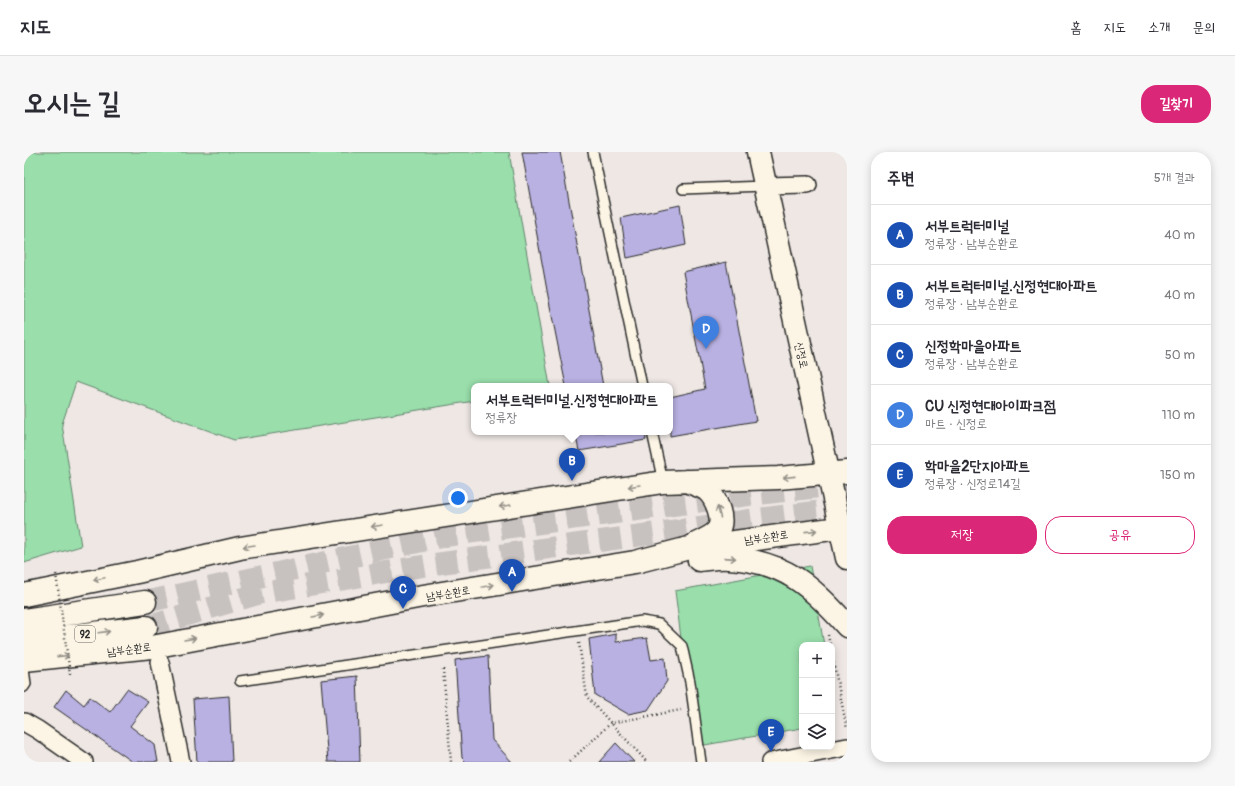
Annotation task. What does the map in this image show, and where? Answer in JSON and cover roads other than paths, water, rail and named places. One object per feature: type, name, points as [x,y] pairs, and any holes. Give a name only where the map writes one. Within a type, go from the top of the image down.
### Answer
[{"type":"main road","name":"신정로","points":[[758,152],[765,186],[837,472],[847,558]]},
{"type":"main road","points":[[24,595],[137,572],[240,548],[663,482],[778,478],[837,472]]},
{"type":"main road","points":[[686,481],[705,489],[713,496],[718,507],[720,517],[718,530],[689,548]]},
{"type":"main road","name":"남부순환로","points":[[24,660],[152,646],[423,596],[636,562],[689,548],[843,528]]},
{"type":"main road","points":[[636,562],[729,558],[766,563],[793,576],[811,588],[828,604],[847,626]]},
{"type":"main road","name":"92","points":[[24,620],[145,602]]},
{"type":"main road","name":"남부순환로","points":[[24,641],[146,627]]},
{"type":"street","points":[[765,186],[808,185]]},
{"type":"street","points":[[160,662],[180,762]]},
{"type":"street","points":[[24,722],[84,762]]},
{"type":"street","points":[[770,762],[847,748]]},
{"type":"lane","points":[[593,152],[641,383]]},
{"type":"lane","points":[[683,189],[765,186]]},
{"type":"lane","points":[[653,435],[663,482]]},
{"type":"lane","points":[[240,681],[642,621],[659,624],[682,646],[690,682],[701,762]]},
{"type":"lane","points":[[24,669],[26,684],[24,687]]},
{"type":"tunnel","points":[[145,602],[445,536],[748,495],[847,484]]},
{"type":"tunnel","points":[[146,627],[261,593],[428,565],[757,519],[847,508]]},
{"type":"place","name":"CU 신정현대아이파크점","points":[[706,349]]},
{"type":"place","name":"서부트럭터미널.신정현대아파트","points":[[572,481]]},
{"type":"place","name":"서부트럭터미널","points":[[512,592]]},
{"type":"place","name":"신정학마을아파트","points":[[403,609]]},
{"type":"place","name":"학마을2단지아파트","points":[[771,752]]}]
